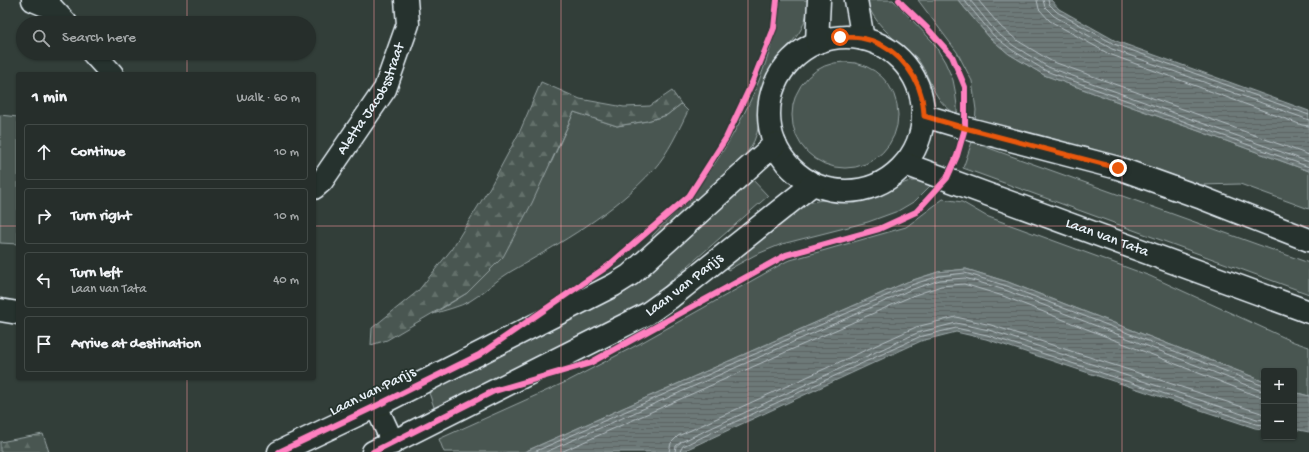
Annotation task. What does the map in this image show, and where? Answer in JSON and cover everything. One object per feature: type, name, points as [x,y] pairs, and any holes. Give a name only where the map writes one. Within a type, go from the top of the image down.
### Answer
[{"type":"street","points":[[33,0],[52,8],[59,16]]},
{"type":"street","name":"Aletta Jacobsstraat","points":[[316,186],[322,181],[385,89],[408,24],[406,0]]},
{"type":"street","points":[[817,42],[819,0]]},
{"type":"street","points":[[856,0],[863,38]]},
{"type":"street","points":[[840,37],[863,38],[879,44],[894,53],[907,66],[916,81],[922,98],[924,116],[921,132],[915,149],[905,164],[891,177],[872,186],[853,191],[833,190],[813,184],[791,169],[775,144],[769,122],[770,98],[780,74],[796,55],[817,42],[840,37]]},
{"type":"street","points":[[99,60],[110,72]]},
{"type":"street","points":[[924,116],[1118,168],[1202,198],[1309,240]]},
{"type":"street","name":"Laan van Parijs","points":[[279,452],[376,406],[607,289],[630,275],[775,144]]},
{"type":"street","name":"Laan van Tata","points":[[905,164],[1309,312]]},
{"type":"street","name":"Laan van Parijs","points":[[373,452],[395,447],[647,314],[671,297],[813,184]]},
{"type":"street","points":[[0,310],[16,313]]},
{"type":"street","name":"Laan van Parijs","points":[[376,406],[395,447]]},
{"type":"green space","points":[[780,0],[809,0],[808,10],[799,33],[777,58],[765,81],[761,98],[759,124],[754,141],[746,154],[735,166],[654,240],[652,236],[687,200],[717,161],[742,118],[763,71],[771,47]]},
{"type":"green space","points":[[866,0],[893,0],[933,42],[945,62],[953,80],[957,114],[948,109],[937,96],[926,73],[916,57],[907,51],[883,28],[873,15]]},
{"type":"green space","points":[[918,0],[958,0],[990,38],[1009,54],[1044,75],[1309,171],[1309,209],[1240,184],[1201,185],[1111,155],[975,122],[976,110],[972,81],[957,52]]},
{"type":"green space","points":[[845,62],[865,66],[883,77],[894,95],[898,115],[894,135],[883,153],[865,164],[845,168],[825,164],[807,153],[796,135],[792,115],[796,95],[807,77],[825,66]]},
{"type":"green space","points":[[541,82],[580,99],[624,107],[650,106],[672,91],[681,104],[667,115],[647,121],[617,126],[574,112],[532,203],[503,257],[467,293],[387,340],[371,345],[372,328],[418,291],[451,250],[490,187],[520,131]]},
{"type":"green space","points":[[681,104],[688,111],[669,148],[654,169],[622,200],[568,238],[505,275],[470,301],[457,307],[433,314],[467,293],[552,161],[574,112],[617,126],[647,121],[667,115]]},
{"type":"green space","points":[[0,115],[16,117],[16,244],[0,243]]},
{"type":"green space","points":[[972,142],[1309,263],[1309,294],[963,168]]},
{"type":"green space","points":[[752,179],[768,196],[640,308],[435,410],[428,390],[627,291]]},
{"type":"green space","points":[[910,181],[924,181],[932,184],[915,201],[898,211],[868,222],[782,244],[755,255],[728,270],[724,264],[799,205],[833,198],[861,198],[874,196]]},
{"type":"green space","points":[[943,199],[962,202],[986,216],[1150,276],[1294,342],[1309,347],[1309,396],[1297,393],[1297,368],[1261,368],[1261,381],[1008,282],[966,269],[938,272],[907,282],[524,452],[444,452],[439,439],[568,381],[639,344],[787,261],[906,227]]},
{"type":"green space","points":[[43,434],[49,452],[0,452],[0,442]]},
{"type":"water","points":[[958,0],[1051,0],[1059,9],[1116,41],[1309,111],[1309,171],[1044,75],[1009,54],[990,38]]},
{"type":"water","points":[[966,269],[1008,282],[1261,381],[1261,429],[1255,428],[986,339],[956,332],[921,341],[681,452],[524,452],[907,282],[938,272]]},
{"type":"water","points":[[1297,393],[1309,396],[1309,432],[1297,430]]},
{"type":"cycle path","points":[[279,452],[479,355],[608,266],[689,196],[726,138],[752,83],[774,28],[777,0]]},
{"type":"cycle path","points":[[373,452],[494,391],[590,363],[786,255],[879,229],[916,212],[947,178],[957,156],[965,128],[965,87],[952,56],[899,0]]},
{"type":"route","points":[[840,37],[863,38],[879,44],[894,53],[907,66],[916,81],[922,98],[924,116],[1118,168]]}]
